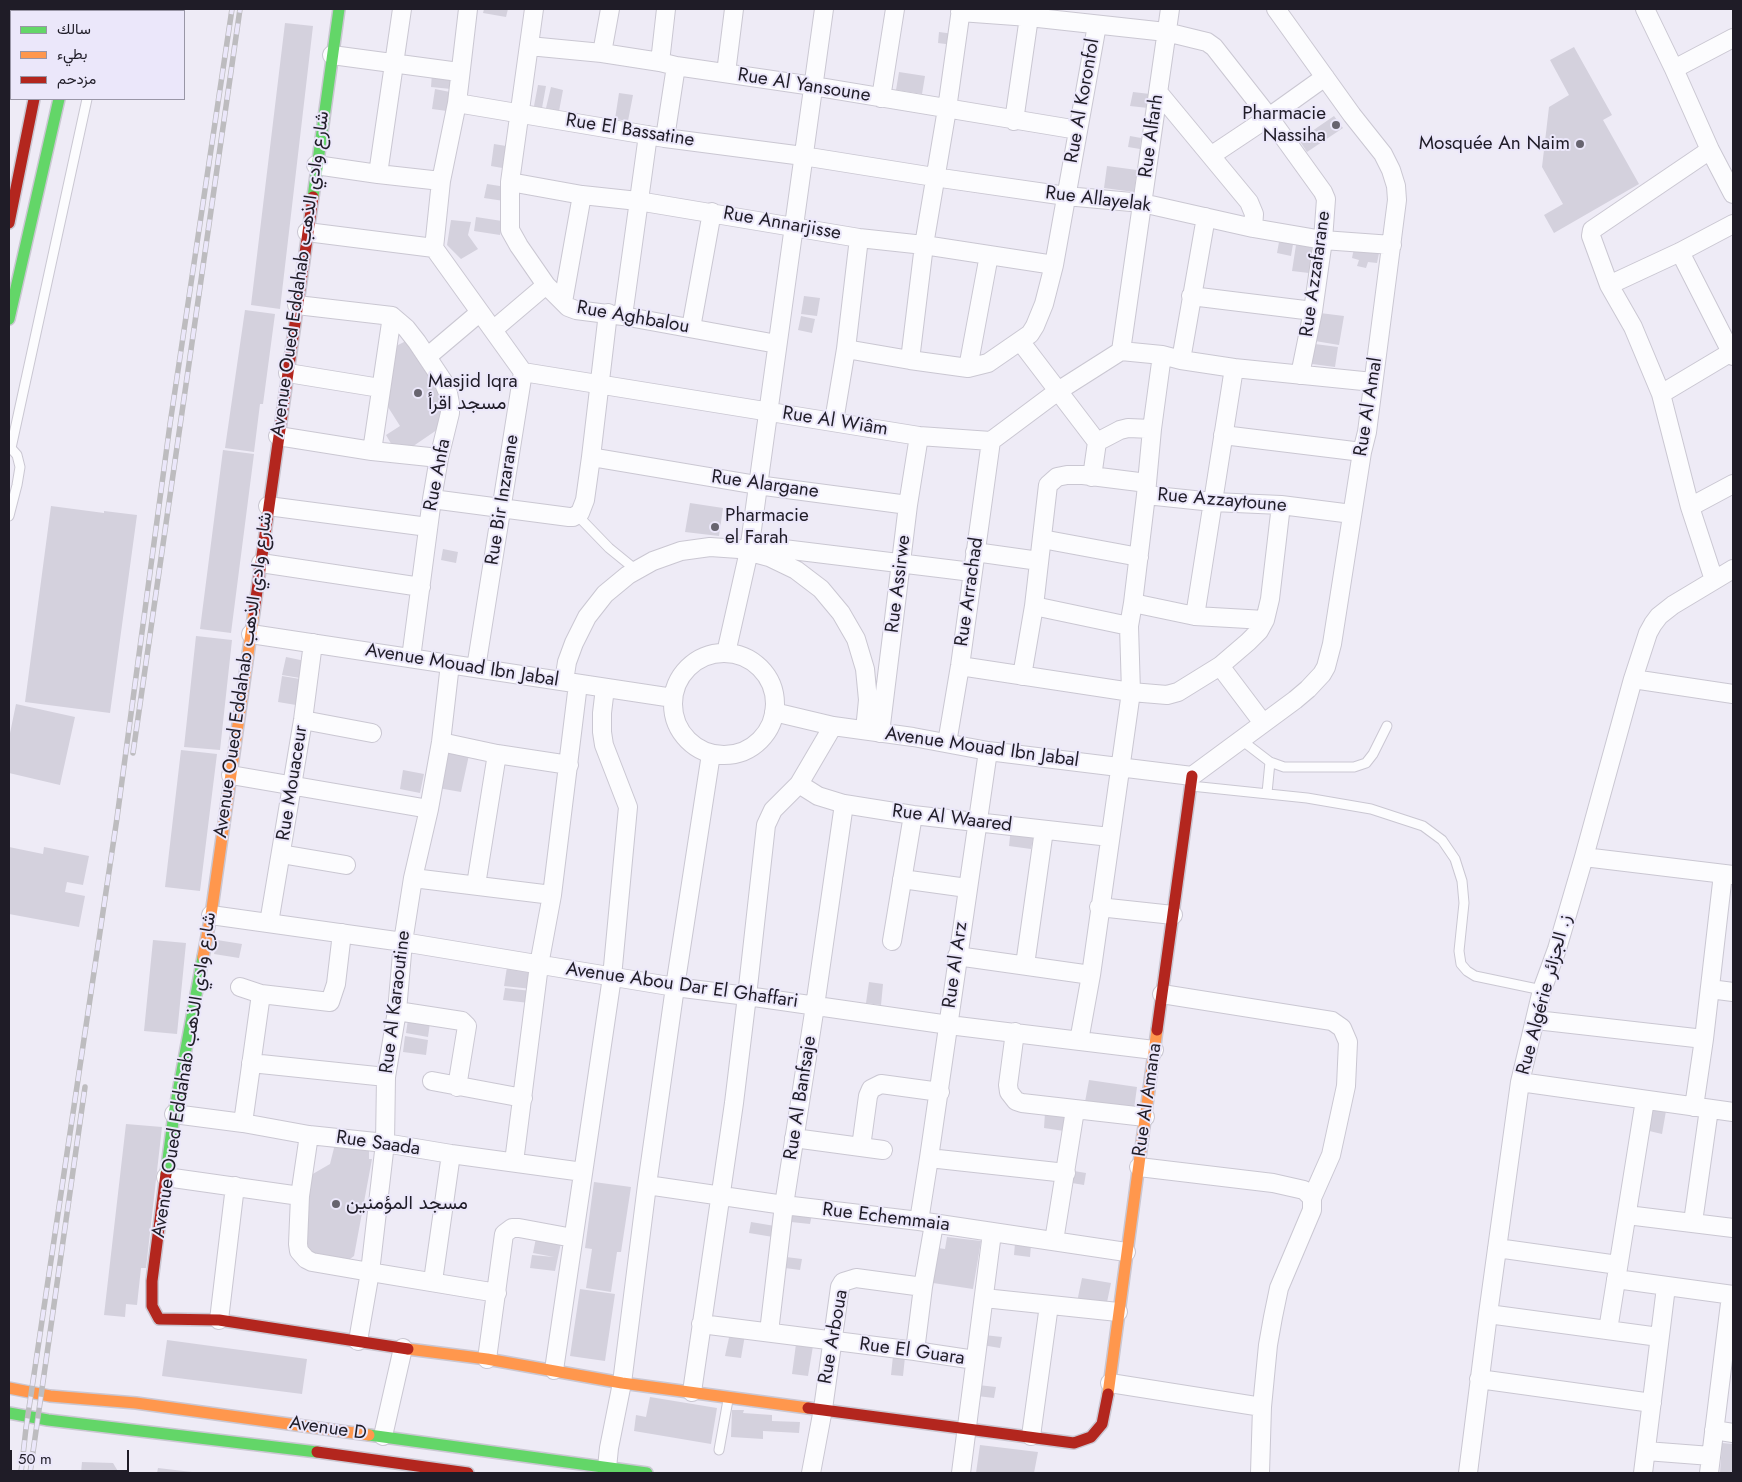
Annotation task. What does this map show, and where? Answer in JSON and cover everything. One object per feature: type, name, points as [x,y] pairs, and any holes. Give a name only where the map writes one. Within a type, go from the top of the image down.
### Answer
[{"type":"street","name":"Avenue Oued Eddahab شارع وادي الذهب","points":[[220,1320],[159,1320],[154,1312],[151,1297],[152,1281],[174,1114],[211,916],[339,9]]},
{"type":"street","points":[[378,174],[402,9]]},
{"type":"street","points":[[468,9],[456,103],[441,180],[434,248],[523,372]]},
{"type":"street","name":"Rue Aghbalou","points":[[534,9],[518,113],[510,182],[510,230],[546,285],[568,307],[576,310],[616,314],[777,344]]},
{"type":"street","points":[[602,53],[610,9]]},
{"type":"street","points":[[432,499],[569,518],[578,516],[582,511],[592,457],[600,385],[638,200],[656,137],[668,64],[666,9]]},
{"type":"street","points":[[726,73],[734,9]]},
{"type":"street","points":[[726,653],[749,548],[824,9]]},
{"type":"street","points":[[881,98],[895,9]]},
{"type":"street","name":"Rue Alfarh","points":[[1121,352],[1170,9]]},
{"type":"street","name":"Rue Al Amal","points":[[1191,781],[1240,739],[1308,689],[1326,667],[1332,644],[1362,452],[1367,432],[1397,200],[1396,186],[1391,170],[1375,142],[1352,115],[1276,9]]},
{"type":"street","points":[[1645,9],[1710,150],[1733,192]]},
{"type":"street","points":[[910,360],[924,245],[947,110],[961,10]]},
{"type":"street","name":"Rue Azzafarane","points":[[961,10],[1166,32],[1211,44],[1268,117],[1323,192],[1326,199],[1323,240],[1313,310],[1300,375]]},
{"type":"street","points":[[1014,121],[1030,17]]},
{"type":"street","name":"Rue Al Koronfol","points":[[968,368],[988,362],[1030,334],[1035,326],[1054,265],[1097,25]]},
{"type":"street","points":[[1674,69],[1733,38]]},
{"type":"street","name":"Rue Al Yansoune","points":[[529,46],[602,53],[1078,130]]},
{"type":"street","points":[[332,55],[459,72]]},
{"type":"street","points":[[1212,155],[1325,76]]},
{"type":"street","points":[[1158,92],[1249,202],[1254,214],[1253,228]]},
{"type":"street","points":[[9,223],[34,100]]},
{"type":"street","points":[[9,319],[58,100]]},
{"type":"street","name":"Rue El Bassatine","points":[[456,103],[656,137],[803,156]]},
{"type":"street","points":[[1710,150],[1592,230],[1592,241],[1609,285],[1633,328],[1661,394],[1690,507],[1714,580]]},
{"type":"street","name":"Rue Allayelak","points":[[803,156],[934,178],[1066,196],[1142,203],[1253,228],[1323,240],[1392,245]]},
{"type":"street","points":[[316,165],[378,174],[441,180]]},
{"type":"street","name":"Rue Annarjisse","points":[[510,182],[582,194],[638,200],[859,238],[924,245],[1054,265]]},
{"type":"street","points":[[563,302],[582,194]]},
{"type":"street","points":[[691,328],[712,212]]},
{"type":"street","points":[[1181,360],[1206,217]]},
{"type":"street","points":[[1609,285],[1680,252],[1733,224]]},
{"type":"street","points":[[307,232],[434,248]]},
{"type":"street","points":[[834,421],[846,349],[859,238]]},
{"type":"street","points":[[1661,394],[1733,353],[1680,252]]},
{"type":"street","points":[[846,349],[968,368],[989,255]]},
{"type":"street","points":[[493,330],[546,285]]},
{"type":"street","points":[[1191,296],[1313,310]]},
{"type":"street","points":[[297,305],[392,316],[372,451]]},
{"type":"street","points":[[427,356],[479,312]]},
{"type":"street","name":"Rue Anfa","points":[[392,316],[406,328],[427,356],[443,381],[450,403],[432,499],[412,658]]},
{"type":"street","points":[[1020,341],[1097,442],[1092,476]]},
{"type":"street","points":[[991,441],[1058,391],[1121,352],[1162,355],[1181,360],[1234,368],[1373,382]]},
{"type":"street","points":[[1079,1041],[1131,692],[1129,626],[1134,603],[1152,429],[1162,355]]},
{"type":"street","points":[[1195,616],[1234,368]]},
{"type":"street","name":"Rue Al Wiâm","points":[[523,372],[768,410],[919,436],[991,441]]},
{"type":"street","name":"Rue Bir Inzarane","points":[[476,668],[523,372]]},
{"type":"street","points":[[288,373],[380,388]]},
{"type":"street","points":[[1097,442],[1120,430],[1152,429]]},
{"type":"street","points":[[278,436],[372,451],[439,458]]},
{"type":"street","name":"Rue Assirwe","points":[[872,732],[901,563],[919,436]]},
{"type":"street","points":[[1223,436],[1362,452]]},
{"type":"street","name":"Rue Arrachad","points":[[947,743],[960,666],[991,441]]},
{"type":"street","name":"Rue Alargane","points":[[592,457],[757,485],[908,505]]},
{"type":"street","name":"Rue Azzaytoune","points":[[1042,539],[1048,485],[1052,480],[1062,476],[1092,476],[1213,502],[1281,505],[1352,514]]},
{"type":"street","points":[[1690,507],[1733,484]]},
{"type":"street","points":[[960,666],[1167,696],[1190,686],[1220,666],[1248,642],[1259,631],[1265,620],[1270,599],[1281,505]]},
{"type":"street","points":[[268,506],[428,527]]},
{"type":"street","points":[[1022,676],[1034,606],[1042,539],[1139,557]]},
{"type":"street","points":[[749,548],[805,576],[828,596],[847,621],[860,649],[865,669],[872,732]]},
{"type":"street","points":[[514,1162],[539,965],[552,895],[569,765],[570,652],[587,617],[599,601],[612,588],[636,570],[662,557],[691,550],[749,548],[972,572]]},
{"type":"street","points":[[975,552],[1039,561]]},
{"type":"street","points":[[261,563],[421,587]]},
{"type":"street","name":"Rue Algérie ز. الجزائر","points":[[1468,1473],[1520,1082],[1542,990],[1584,857],[1633,679],[1653,624],[1674,605],[1733,570]]},
{"type":"street","points":[[1134,603],[1195,616],[1265,620]]},
{"type":"street","points":[[1034,606],[1129,626]]},
{"type":"street","name":"Avenue Mouad Ibn Jabal","points":[[251,634],[673,698]]},
{"type":"street","name":"Rue Mouaceur","points":[[269,923],[303,720],[313,644]]},
{"type":"street","points":[[726,653],[746,658],[760,668],[768,678],[773,690],[774,712],[767,731],[752,747],[733,755],[712,754],[693,746],[681,734],[673,715],[673,698],[680,678],[690,665],[709,655],[726,653]]},
{"type":"street","name":"Rue Al Karaoutine","points":[[358,1341],[370,1272],[385,1143],[386,1077],[397,1011],[403,942],[413,878],[429,809],[441,742],[450,664]]},
{"type":"street","points":[[1220,666],[1263,723]]},
{"type":"street","points":[[1633,679],[1733,694]]},
{"type":"street","points":[[554,1370],[612,977],[628,807],[604,745],[602,713],[605,688]]},
{"type":"street","name":"Avenue Mouad Ibn Jabal","points":[[774,712],[833,726],[988,751],[1120,767],[1191,781]]},
{"type":"street","points":[[303,720],[372,733]]},
{"type":"street","points":[[692,1392],[747,996],[766,825],[773,810],[799,784],[833,726]]},
{"type":"street","points":[[441,742],[497,754],[569,765]]},
{"type":"street","name":"Rue Al Arz","points":[[915,1351],[923,1287],[929,1158],[940,1092],[976,822],[988,751]]},
{"type":"street","points":[[476,885],[497,754]]},
{"type":"street","points":[[607,1471],[608,1448],[622,1383],[675,987],[712,754]]},
{"type":"street","points":[[231,775],[429,809]]},
{"type":"street","name":"Rue Al Amana","points":[[1031,1436],[1074,1443],[1092,1437],[1102,1424],[1110,1383],[1144,1118],[1191,781]]},
{"type":"street","name":"Rue Al Waared","points":[[799,784],[818,796],[844,804],[913,815],[1110,837]]},
{"type":"street","name":"Rue Al Banfsaje","points":[[768,1332],[784,1206],[844,804]]},
{"type":"street","points":[[892,941],[913,815]]},
{"type":"street","points":[[1024,965],[1044,830]]},
{"type":"street","points":[[281,854],[346,865]]},
{"type":"street","points":[[1584,857],[1728,874],[1704,1039],[1701,1108],[1692,1222]]},
{"type":"street","points":[[413,878],[552,895]]},
{"type":"street","points":[[902,879],[967,888]]},
{"type":"street","points":[[1099,907],[1173,915]]},
{"type":"street","name":"Avenue Abou Dar El Ghaffari","points":[[211,916],[403,942],[675,987],[1154,1050]]},
{"type":"street","points":[[240,987],[261,994],[330,1002],[336,984],[342,933]]},
{"type":"street","points":[[957,956],[1090,975]]},
{"type":"street","points":[[1710,989],[1733,992]]},
{"type":"street","points":[[243,1123],[261,994]]},
{"type":"street","points":[[1162,994],[1332,1020],[1342,1028],[1348,1042],[1346,1086],[1331,1155],[1312,1198],[1312,1210],[1279,1288],[1268,1345],[1262,1407],[1260,1473]]},
{"type":"street","points":[[397,1011],[462,1021],[467,1026],[457,1086]]},
{"type":"street","points":[[1536,1020],[1704,1039]]},
{"type":"street","points":[[1015,1032],[1008,1085],[1012,1097],[1022,1103],[1144,1118]]},
{"type":"street","points":[[251,1063],[386,1077]]},
{"type":"street","points":[[432,1081],[523,1098]]},
{"type":"street","points":[[1520,1082],[1733,1112]]},
{"type":"street","points":[[861,1147],[868,1096],[871,1089],[881,1084],[940,1092]]},
{"type":"street","points":[[1608,1330],[1645,1100]]},
{"type":"street","points":[[1054,1241],[1075,1110]]},
{"type":"street","name":"Rue Saada","points":[[174,1114],[243,1123],[309,1135],[385,1143],[583,1172]]},
{"type":"street","points":[[309,1135],[300,1196],[298,1244],[302,1256],[312,1262],[497,1292]]},
{"type":"street","points":[[794,1138],[883,1150]]},
{"type":"street","points":[[433,1281],[451,1154]]},
{"type":"street","points":[[929,1158],[1066,1172]]},
{"type":"street","points":[[1139,1167],[1273,1183],[1304,1190],[1312,1198]]},
{"type":"street","points":[[166,1177],[300,1196]]},
{"type":"street","name":"Rue Echemmaia","points":[[647,1185],[784,1206],[927,1222],[1126,1252]]},
{"type":"street","points":[[235,1186],[220,1320],[487,1359],[622,1383],[1031,1436],[1049,1305]]},
{"type":"street","points":[[1627,1215],[1733,1228]]},
{"type":"street","points":[[487,1359],[504,1234],[512,1228],[519,1228],[573,1238]]},
{"type":"street","name":"Rue El Guara","points":[[961,1473],[992,1233]]},
{"type":"street","points":[[1497,1248],[1617,1272],[1666,1287],[1732,1295],[1728,1361],[1714,1430],[1710,1465],[1646,1451]]},
{"type":"street","name":"Rue Arboua","points":[[811,1473],[842,1282],[856,1278],[923,1287]]},
{"type":"street","points":[[1643,1473],[1666,1287]]},
{"type":"street","points":[[984,1298],[1118,1312]]},
{"type":"street","points":[[1488,1314],[1659,1337]]},
{"type":"street","name":"Rue El Guara","points":[[701,1324],[975,1360]]},
{"type":"street","points":[[383,1436],[403,1348]]},
{"type":"street","points":[[1479,1379],[1652,1402]]},
{"type":"street","points":[[1110,1383],[1262,1407]]},
{"type":"street","name":"Avenue D","points":[[9,1388],[50,1396],[136,1403],[383,1436],[607,1471],[647,1473]]},
{"type":"street","name":"Avenue D","points":[[9,1413],[48,1420],[200,1437],[387,1467],[468,1473]]},
{"type":"street","points":[[1714,1430],[1733,1433]]},
{"type":"lane","points":[[9,516],[20,466],[17,455],[10,447],[87,100]]},
{"type":"lane","points":[[578,516],[609,548],[636,570]]},
{"type":"lane","points":[[1240,739],[1270,762],[1284,767],[1354,767],[1366,763],[1373,754],[1387,726]]},
{"type":"lane","points":[[1267,792],[1270,762]]},
{"type":"lane","points":[[1191,781],[1371,809],[1429,830],[1442,840],[1455,859],[1462,881],[1464,903],[1459,951],[1462,964],[1467,971],[1486,979],[1542,990]]},
{"type":"lane","points":[[719,1450],[728,1397]]},
{"type":"building","points":[[484,9],[508,9],[506,17],[483,13]]},
{"type":"building","points":[[285,23],[313,26],[280,309],[251,305]]},
{"type":"building","points":[[939,32],[954,34],[953,45],[938,43]]},
{"type":"building","name":"Mosquée An Naim","points":[[1574,47],[1612,115],[1603,120],[1639,184],[1554,233],[1544,215],[1563,204],[1542,167],[1549,107],[1569,95],[1550,60]]},
{"type":"building","points":[[899,72],[925,76],[922,94],[896,90]]},
{"type":"building","points":[[432,73],[453,75],[451,89],[431,87]]},
{"type":"building","points":[[538,85],[546,86],[542,108],[534,106]]},
{"type":"building","points":[[551,87],[563,90],[559,111],[546,108]]},
{"type":"building","points":[[435,89],[450,92],[447,111],[432,109]]},
{"type":"building","points":[[1133,92],[1150,94],[1148,108],[1130,106]]},
{"type":"building","points":[[619,93],[633,95],[628,121],[615,119]]},
{"type":"building","points":[[1334,116],[1343,128],[1307,152],[1299,140]]},
{"type":"building","points":[[1130,136],[1141,138],[1140,149],[1128,147]]},
{"type":"building","points":[[494,144],[512,147],[508,169],[491,166]]},
{"type":"building","points":[[1107,166],[1137,170],[1134,192],[1104,188]]},
{"type":"building","points":[[487,184],[506,187],[504,201],[484,198]]},
{"type":"building","points":[[476,217],[502,221],[500,235],[474,231]]},
{"type":"building","points":[[451,220],[471,222],[468,235],[478,249],[461,259],[447,245]]},
{"type":"building","points":[[1279,242],[1293,244],[1291,256],[1277,253]]},
{"type":"building","points":[[1296,245],[1313,247],[1309,273],[1292,271]]},
{"type":"building","points":[[1354,248],[1379,253],[1377,263],[1368,262],[1366,268],[1357,266],[1359,260],[1352,258]]},
{"type":"building","points":[[804,296],[820,298],[817,316],[801,314]]},
{"type":"building","points":[[245,310],[275,314],[263,404],[260,404],[254,452],[225,448]]},
{"type":"building","points":[[1320,313],[1344,316],[1339,345],[1315,341]]},
{"type":"building","points":[[801,316],[815,319],[812,333],[798,330]]},
{"type":"building","name":"Masjid Iqra مسجد اقرأ","points":[[408,340],[443,382],[447,423],[409,449],[393,447],[386,435],[400,426],[388,407],[396,346]]},
{"type":"building","points":[[1315,344],[1338,347],[1335,367],[1312,364]]},
{"type":"building","points":[[223,450],[254,454],[231,633],[200,629]]},
{"type":"building","points":[[690,503],[723,508],[719,536],[685,532]]},
{"type":"building","points":[[51,506],[137,515],[110,713],[25,702]]},
{"type":"building","points":[[443,549],[458,552],[456,563],[441,560]]},
{"type":"building","points":[[196,636],[232,640],[220,750],[184,747]]},
{"type":"building","points":[[286,657],[310,662],[306,679],[282,675]]},
{"type":"building","points":[[282,676],[306,680],[302,706],[278,702]]},
{"type":"building","points":[[16,704],[75,717],[60,785],[9,773],[9,738]]},
{"type":"building","points":[[181,750],[217,754],[200,891],[165,887]]},
{"type":"building","points":[[444,751],[469,755],[461,792],[438,788]]},
{"type":"building","points":[[403,770],[424,774],[420,793],[400,789]]},
{"type":"building","points":[[1011,827],[1035,830],[1031,849],[1009,846]]},
{"type":"building","points":[[9,847],[43,854],[44,847],[89,856],[83,885],[67,882],[65,892],[85,896],[79,927],[9,914]]},
{"type":"building","points":[[153,940],[186,943],[177,1034],[144,1031]]},
{"type":"building","points":[[217,940],[242,944],[239,958],[214,954]]},
{"type":"building","points":[[507,967],[534,970],[532,989],[504,986]]},
{"type":"building","points":[[869,982],[883,984],[881,1005],[866,1003]]},
{"type":"building","points":[[505,988],[531,991],[529,1003],[503,1000]]},
{"type":"building","points":[[408,1019],[430,1023],[428,1037],[406,1033]]},
{"type":"building","points":[[405,1036],[428,1040],[426,1055],[403,1052]]},
{"type":"building","points":[[1089,1080],[1137,1087],[1134,1109],[1085,1102]]},
{"type":"building","points":[[1649,1108],[1666,1111],[1662,1134],[1645,1130]]},
{"type":"building","points":[[1045,1113],[1066,1116],[1064,1131],[1044,1128]]},
{"type":"building","points":[[126,1124],[162,1127],[146,1268],[141,1268],[137,1305],[126,1304],[125,1317],[104,1315]]},
{"type":"building","name":"مسجد المؤمنين","points":[[335,1144],[369,1149],[369,1159],[372,1159],[354,1256],[343,1264],[304,1250],[311,1175],[330,1164]]},
{"type":"building","points":[[1074,1171],[1086,1173],[1084,1185],[1072,1183]]},
{"type":"building","points":[[594,1182],[631,1187],[621,1252],[617,1252],[611,1292],[586,1288],[592,1249],[585,1248]]},
{"type":"building","points":[[792,1212],[812,1214],[810,1224],[791,1222]]},
{"type":"building","points":[[751,1222],[775,1226],[773,1237],[749,1233]]},
{"type":"building","points":[[947,1237],[981,1241],[973,1289],[933,1283],[938,1248],[945,1249]]},
{"type":"building","points":[[536,1238],[561,1243],[555,1271],[530,1268],[532,1255],[554,1257],[533,1253]]},
{"type":"building","points":[[1015,1243],[1031,1245],[1030,1257],[1014,1255]]},
{"type":"building","points":[[786,1257],[802,1259],[800,1270],[785,1268]]},
{"type":"building","points":[[1082,1278],[1111,1283],[1106,1307],[1077,1302]]},
{"type":"building","points":[[580,1289],[615,1294],[605,1361],[570,1356]]},
{"type":"building","points":[[730,1333],[745,1335],[741,1358],[725,1356]]},
{"type":"building","points":[[984,1335],[1002,1337],[1000,1348],[982,1345]]},
{"type":"building","points":[[167,1340],[307,1359],[302,1394],[162,1376]]},
{"type":"building","points":[[796,1344],[813,1346],[808,1376],[792,1374]]},
{"type":"building","points":[[893,1356],[905,1357],[903,1376],[891,1375]]},
{"type":"building","points":[[978,1385],[996,1387],[994,1398],[977,1396]]},
{"type":"building","points":[[650,1397],[717,1408],[711,1444],[634,1431],[636,1415],[646,1417]]},
{"type":"building","points":[[732,1410],[744,1410],[743,1413],[772,1415],[772,1421],[800,1422],[799,1433],[763,1431],[763,1439],[731,1437]]},
{"type":"building","points":[[1722,1443],[1733,1444],[1733,1473],[1720,1473]]},
{"type":"building","points":[[980,1445],[1038,1452],[1034,1473],[976,1473]]},
{"type":"building","points":[[82,1462],[113,1463],[119,1473],[81,1473]]},
{"type":"building","points":[[158,1468],[192,1472],[192,1473],[157,1473]]},
{"type":"railway","points":[[21,1473],[26,1428],[117,818],[170,424],[232,9]]},
{"type":"railway","points":[[133,753],[240,9]]},
{"type":"railway","points":[[30,1473],[85,1087]]},
{"type":"traffic: fast","points":[[313,197],[339,9]]},
{"type":"traffic: fast","points":[[9,319],[59,100]]},
{"type":"traffic: fast","points":[[166,1174],[174,1114],[203,957]]},
{"type":"traffic: fast","points":[[9,1413],[48,1420],[317,1452]]},
{"type":"traffic: fast","points":[[369,1435],[647,1473]]},
{"type":"traffic: slow","points":[[203,957],[211,915],[254,612]]},
{"type":"traffic: slow","points":[[1108,1394],[1157,1030]]},
{"type":"traffic: slow","points":[[408,1349],[487,1359],[622,1383],[808,1408]]},
{"type":"traffic: slow","points":[[9,1388],[50,1396],[136,1403],[369,1435]]},
{"type":"traffic: jam","points":[[9,223],[34,100]]},
{"type":"traffic: jam","points":[[254,612],[313,197]]},
{"type":"traffic: jam","points":[[1157,1030],[1192,776]]},
{"type":"traffic: jam","points":[[166,1174],[152,1281],[152,1306],[159,1319],[219,1320],[408,1349]]},
{"type":"traffic: jam","points":[[808,1408],[1074,1443],[1091,1437],[1102,1424],[1108,1394]]},
{"type":"traffic: jam","points":[[317,1452],[468,1473]]},
{"type":"place","name":"Pharmacie Nassiha","points":[[1336,125]]},
{"type":"place","name":"Mosquée An Naim","points":[[1580,144]]},
{"type":"place","name":"Masjid Iqra مسجد اقرأ","points":[[418,393]]},
{"type":"place","name":"Pharmacie el Farah","points":[[715,527]]},
{"type":"place","name":"مسجد المؤمنين","points":[[336,1204]]}]
